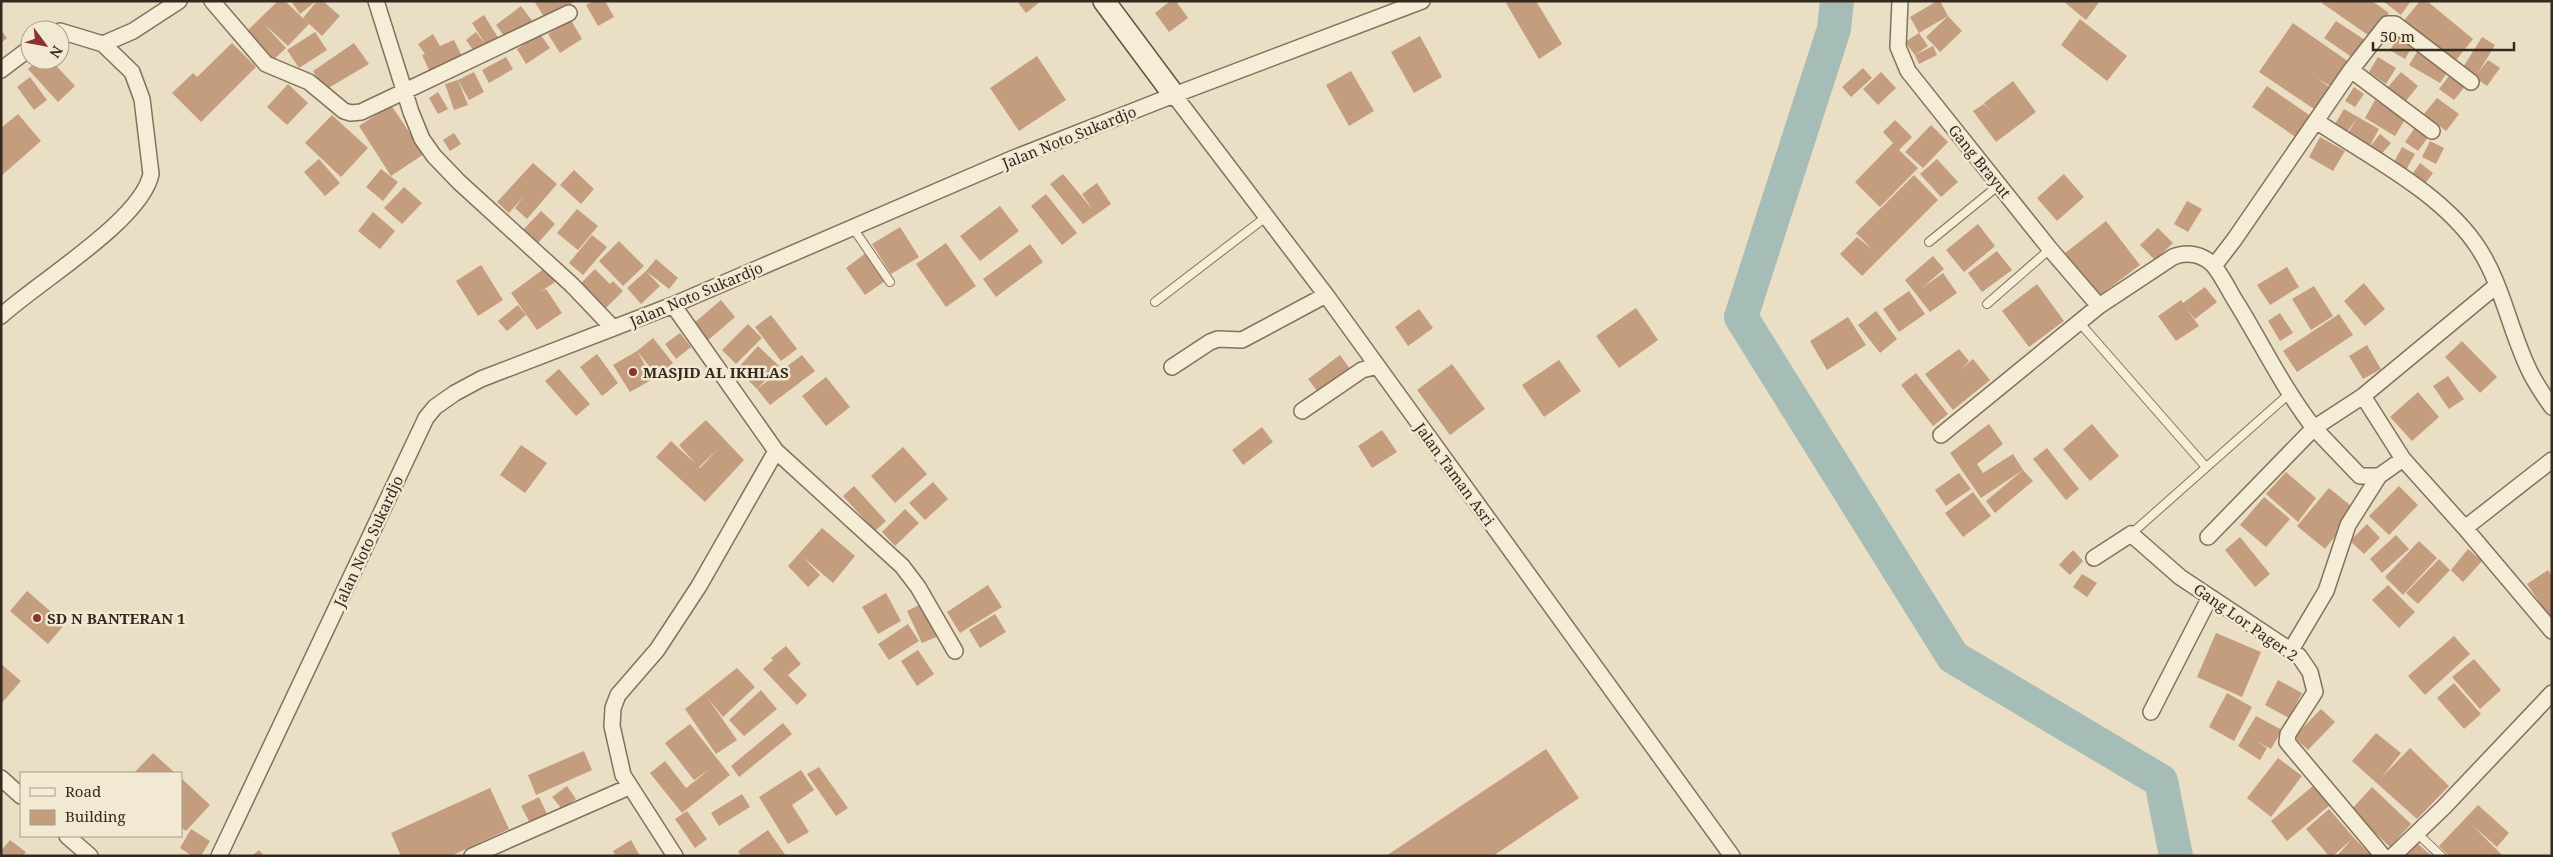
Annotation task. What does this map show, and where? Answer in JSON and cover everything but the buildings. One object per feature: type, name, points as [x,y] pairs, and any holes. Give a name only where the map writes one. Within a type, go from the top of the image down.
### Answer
[{"type":"street","points":[[212,1],[266,64],[309,82],[344,111],[351,113],[361,112],[569,13]]},
{"type":"street","points":[[376,1],[422,139],[434,156],[459,182],[565,278],[613,328]]},
{"type":"street","points":[[1104,1],[1174,95]]},
{"type":"street","name":"Jalan Noto Sukardjo","points":[[219,856],[426,418],[435,407],[481,379],[672,305],[1014,158],[1422,1]]},
{"type":"street","name":"Gang Brayut","points":[[1900,1],[1898,47],[1908,71],[2050,249],[2099,306]]},
{"type":"street","points":[[108,43],[133,31],[169,4]]},
{"type":"street","points":[[2214,266],[2351,70],[2387,24],[2391,23],[2471,82]]},
{"type":"street","points":[[1,316],[22,297],[111,230],[149,185],[151,174],[142,99],[132,72],[108,43],[70,34]]},
{"type":"street","points":[[1,70],[20,56]]},
{"type":"street","points":[[2351,70],[2432,131]]},
{"type":"street","name":"Jalan Taman Asri","points":[[1174,95],[1326,295],[1732,856]]},
{"type":"street","points":[[2316,121],[2444,207],[2462,225],[2480,250],[2530,372],[2552,407]]},
{"type":"street","points":[[1941,435],[2099,306],[2183,252],[2196,255],[2214,266],[2280,374],[2289,394],[2314,428],[2360,476],[2379,476]]},
{"type":"street","points":[[2208,537],[2314,428],[2363,396],[2496,286]]},
{"type":"street","points":[[1172,367],[1210,342],[1218,339],[1242,340],[1326,295]]},
{"type":"street","points":[[672,305],[776,451],[889,552],[902,566],[918,587],[954,651]]},
{"type":"street","points":[[1302,411],[1362,370],[1377,366]]},
{"type":"street","points":[[2363,396],[2403,459],[2465,528],[2552,631]]},
{"type":"street","points":[[675,856],[664,848],[623,775],[612,726],[613,708],[618,695],[657,650],[699,586],[776,451]]},
{"type":"street","points":[[2292,650],[2326,591],[2341,538],[2348,525],[2379,476],[2403,459]]},
{"type":"street","points":[[2465,528],[2552,460]]},
{"type":"street","points":[[2094,558],[2131,534]]},
{"type":"street","name":"Gang Lor Pager 2","points":[[2131,534],[2163,564],[2299,656],[2310,672],[2315,692],[2288,734],[2287,742],[2383,856]]},
{"type":"street","points":[[2151,712],[2210,597]]},
{"type":"street","points":[[2393,856],[2552,693]]},
{"type":"street","points":[[1,778],[20,795]]},
{"type":"street","points":[[472,856],[629,787]]},
{"type":"street","points":[[68,837],[90,856]]},
{"type":"lane","points":[[1929,242],[1999,185]]},
{"type":"lane","points":[[1156,302],[1266,217]]},
{"type":"lane","points":[[852,228],[890,282]]},
{"type":"lane","points":[[1987,304],[2050,249]]},
{"type":"lane","points":[[2079,322],[2206,467]]},
{"type":"lane","points":[[2131,534],[2289,394]]},
{"type":"lane","points":[[2417,833],[2441,856]]},
{"type":"waterway","points":[[1837,1],[1834,29],[1741,317],[1953,657],[2161,781],[2176,856]]},
{"type":"place","name":"MASJID AL IKHLAS","points":[[633,372]]},
{"type":"place","name":"SD N BANTERAN 1","points":[[37,618]]}]
